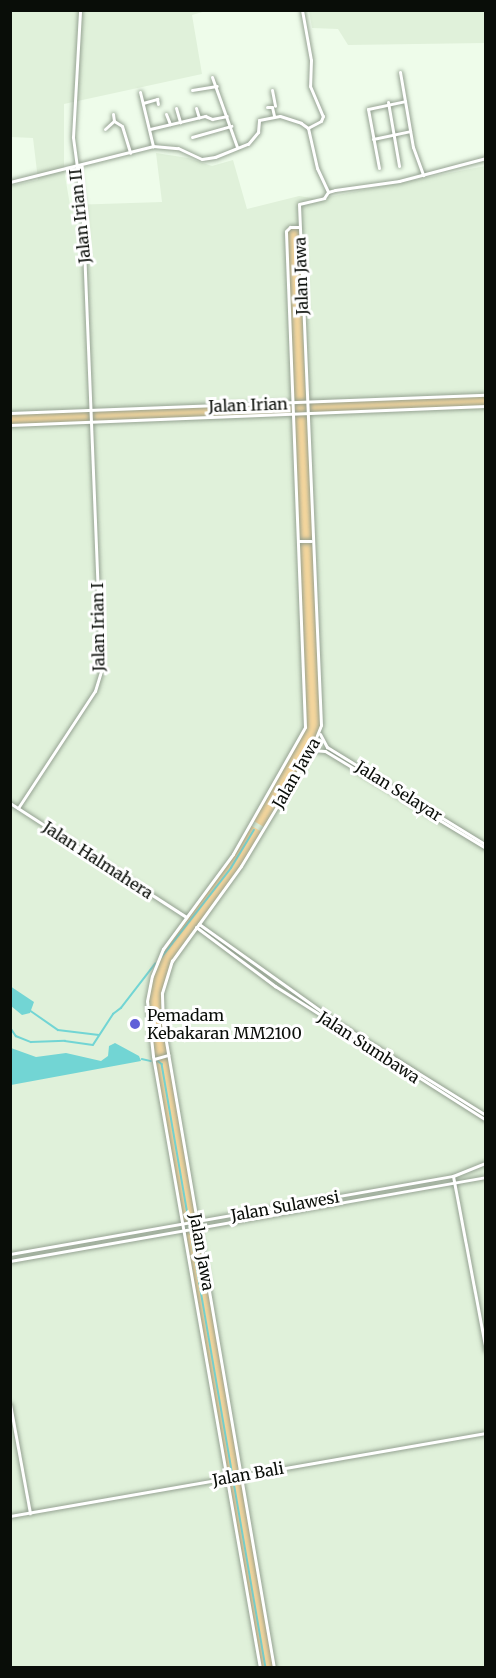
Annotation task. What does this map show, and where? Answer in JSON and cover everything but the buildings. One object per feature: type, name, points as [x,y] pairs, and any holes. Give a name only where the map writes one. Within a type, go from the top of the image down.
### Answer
[{"type":"street","name":"Jalan Irian II","points":[[80,10],[73,137],[82,204],[92,422]]},
{"type":"street","points":[[302,10],[311,60],[310,86],[323,116],[321,121],[308,128]]},
{"type":"street","points":[[400,72],[410,131],[423,175]]},
{"type":"street","points":[[212,76],[237,147]]},
{"type":"street","points":[[192,90],[217,86]]},
{"type":"street","points":[[272,90],[274,116]]},
{"type":"street","points":[[140,92],[153,146]]},
{"type":"street","points":[[143,103],[157,99],[159,105]]},
{"type":"street","points":[[379,168],[368,109],[388,102],[405,101]]},
{"type":"street","points":[[388,102],[399,166]]},
{"type":"street","points":[[267,107],[275,106]]},
{"type":"street","points":[[176,108],[180,122]]},
{"type":"street","points":[[196,108],[199,118]]},
{"type":"street","points":[[113,114],[114,121],[122,126],[130,153]]},
{"type":"street","points":[[166,114],[170,124]]},
{"type":"street","points":[[150,129],[199,118],[212,119],[227,116]]},
{"type":"street","points":[[10,182],[153,146],[170,146],[202,159],[215,157],[254,139],[259,120],[274,116],[301,123],[308,128],[317,168],[328,192]]},
{"type":"street","points":[[105,129],[114,121]]},
{"type":"street","points":[[192,137],[231,126]]},
{"type":"street","points":[[374,139],[410,131]]},
{"type":"street","points":[[299,227],[299,204],[324,198],[328,192],[390,183],[486,158]]},
{"type":"street","name":"Jalan Jawa","points":[[260,1668],[148,1015],[149,989],[155,966],[163,949],[233,854],[304,727],[286,231],[299,227],[319,732],[311,750],[241,866],[169,968],[162,993],[162,1015],[196,1228],[274,1668]]},
{"type":"street","name":"Jalan Irian","points":[[10,413],[486,395]]},
{"type":"street","name":"Jalan Irian","points":[[10,425],[486,406]]},
{"type":"street","name":"Jalan Irian I","points":[[18,808],[68,734],[95,691],[100,678],[92,422]]},
{"type":"street","points":[[299,541],[311,541]]},
{"type":"street","name":"Jalan Selayar","points":[[319,732],[325,746],[337,756]]},
{"type":"street","name":"Jalan Selayar","points":[[311,750],[322,749],[337,756],[486,846]]},
{"type":"street","name":"Jalan Halmahera","points":[[10,803],[186,917]]},
{"type":"street","name":"Jalan Sumbawa","points":[[197,926],[275,986],[391,1060],[486,1115]]},
{"type":"street","points":[[148,1015],[162,1015]]},
{"type":"street","points":[[154,1059],[168,1055]]},
{"type":"street","name":"Jalan Sumbawa","points":[[406,1068],[486,1120]]},
{"type":"street","name":"Jalan Sulawesi","points":[[10,1254],[453,1176],[486,1163]]},
{"type":"street","points":[[453,1176],[486,1351]]},
{"type":"street","name":"Jalan Sulawesi","points":[[10,1261],[486,1177]]},
{"type":"street","points":[[10,1404],[30,1513]]},
{"type":"street","name":"Jalan Bali","points":[[10,1516],[486,1433]]},
{"type":"shaded area","points":[[11,10],[206,11],[192,15],[202,74],[64,104],[64,170],[70,205],[162,202],[156,153],[188,158],[212,166],[233,160],[247,209],[299,196],[318,199],[485,166],[485,1667],[11,1667],[10,186],[38,180],[33,138],[11,137]]},
{"type":"shaded area","points":[[309,11],[485,11],[485,43],[348,45],[338,29],[312,28]]},
{"type":"shaded area","points":[[299,227],[306,402],[485,395],[485,406],[307,413],[321,725],[315,743],[264,827],[252,820],[305,727],[294,413],[11,425],[10,413],[293,403],[287,228]]},
{"type":"shaded area","points":[[250,825],[262,832],[229,884],[178,951],[169,968],[161,1004],[196,1221],[182,1224],[154,1059],[147,1001],[150,983],[163,949],[233,854]]},
{"type":"shaded area","points":[[197,1228],[274,1667],[260,1668],[183,1230]]},
{"type":"water","points":[[10,986],[34,1002],[30,1013],[22,1015],[11,1006]]},
{"type":"water","points":[[115,1043],[139,1056],[141,1061],[11,1085],[11,1048],[36,1057],[66,1053],[101,1061],[108,1056],[109,1046]]},
{"type":"waterway","points":[[161,958],[231,868],[254,830]]},
{"type":"waterway","points":[[10,1027],[16,1036],[31,1042],[65,1041],[93,1045],[113,1014],[121,1008],[155,964]]},
{"type":"waterway","points":[[31,1011],[58,1030],[99,1035]]},
{"type":"waterway","points":[[142,1059],[151,1061]]},
{"type":"waterway","points":[[158,1061],[162,1064],[266,1668]]},
{"type":"place","name":"Pemadam Kebakaran MM2100","points":[[135,1024]]}]
